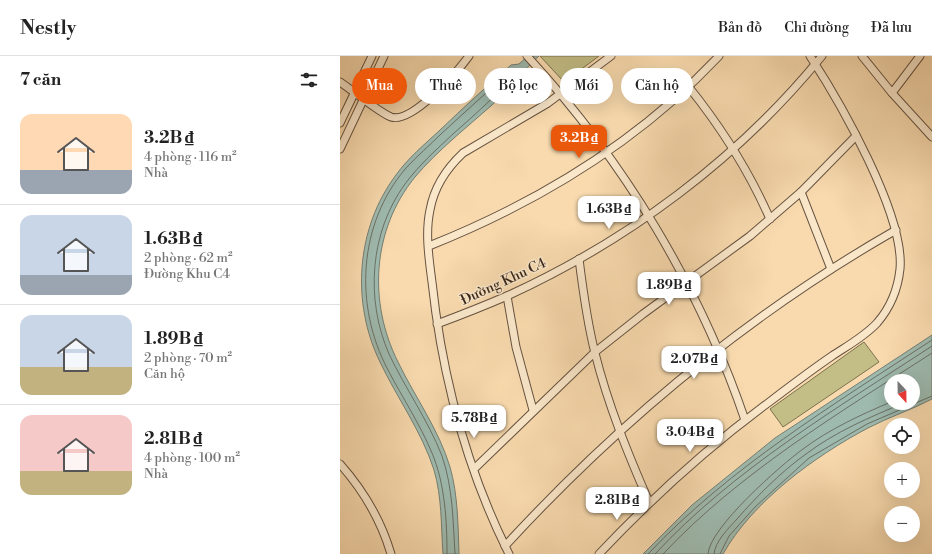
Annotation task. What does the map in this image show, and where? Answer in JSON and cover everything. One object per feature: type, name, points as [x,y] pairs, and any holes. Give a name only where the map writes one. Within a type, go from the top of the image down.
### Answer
[{"type":"street","points":[[366,68],[372,56]]},
{"type":"street","points":[[378,68],[384,56]]},
{"type":"street","points":[[373,104],[390,116],[402,116],[422,104],[440,89],[470,56]]},
{"type":"street","points":[[527,56],[560,93]]},
{"type":"street","points":[[595,68],[611,56]]},
{"type":"street","points":[[693,81],[719,56]]},
{"type":"street","points":[[598,554],[649,502],[745,420],[865,334],[880,319],[892,298],[899,275],[900,255],[896,230],[871,168],[856,136],[816,64],[810,56]]},
{"type":"street","name":"Đường Khu C4","points":[[437,324],[507,296],[579,259],[648,216],[693,183],[734,148],[774,110],[822,56]]},
{"type":"street","points":[[862,56],[892,93],[932,137]]},
{"type":"street","points":[[892,93],[920,56]]},
{"type":"street","points":[[340,82],[352,91]]},
{"type":"street","points":[[693,93],[734,148],[749,174],[770,219]]},
{"type":"street","points":[[509,554],[474,469],[452,397],[437,324],[429,246],[428,220],[433,195],[439,182],[451,165],[469,149],[560,95]]},
{"type":"street","points":[[340,123],[352,96]]},
{"type":"street","points":[[340,149],[361,104]]},
{"type":"street","points":[[569,104],[607,152],[648,216],[686,283],[718,349],[745,420]]},
{"type":"street","points":[[429,246],[480,224],[522,203],[607,152],[643,125],[667,104]]},
{"type":"street","points":[[474,469],[533,410],[595,352],[638,318],[734,249],[801,192],[856,136]]},
{"type":"street","points":[[801,192],[831,269]]},
{"type":"street","points":[[505,546],[549,500],[620,431],[718,349],[779,303],[831,269],[896,230]]},
{"type":"street","points":[[579,259],[586,311],[595,352],[620,431],[649,502]]},
{"type":"street","points":[[507,296],[516,347],[533,410]]},
{"type":"street","points":[[340,464],[372,507],[391,554]]},
{"type":"shaded area","points":[[540,56],[599,56],[583,68],[560,68],[560,78]]},
{"type":"shaded area","points":[[864,342],[879,362],[783,427],[770,409]]},
{"type":"water","points":[[528,56],[539,56],[527,68],[508,68],[511,65],[519,64]]},
{"type":"water","points":[[484,89],[484,104],[493,104],[442,149],[415,177],[401,198],[390,220],[383,243],[379,267],[379,291],[382,315],[388,339],[398,362],[440,440],[453,478],[457,510],[459,554],[443,554],[440,501],[437,480],[423,442],[380,362],[371,339],[365,315],[362,291],[362,266],[366,242],[373,218],[383,196],[396,175],[416,152],[467,104],[476,104],[476,96]]},
{"type":"water","points":[[932,335],[932,399],[920,405],[920,374],[884,374],[884,410],[909,410],[889,418],[884,418],[884,420],[848,439],[807,466],[768,498],[751,516],[723,554],[643,554],[692,505],[775,438]]}]
